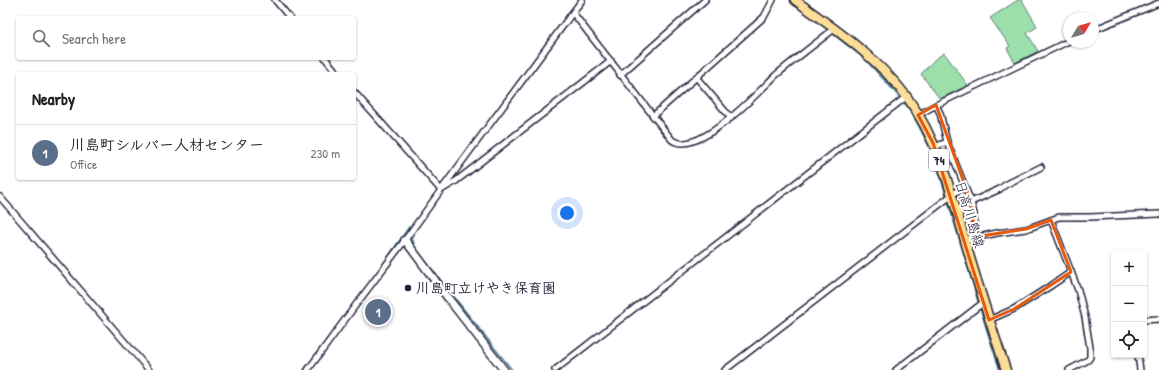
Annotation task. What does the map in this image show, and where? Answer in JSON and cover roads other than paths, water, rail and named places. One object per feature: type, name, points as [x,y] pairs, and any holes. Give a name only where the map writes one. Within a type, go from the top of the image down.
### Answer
[{"type":"main road","name":"日高川島線","points":[[795,0],[862,49],[906,97],[918,115],[934,147],[952,195],[989,320],[1006,370]]},
{"type":"street","points":[[275,0],[288,16]]},
{"type":"street","points":[[308,370],[582,0]]},
{"type":"street","points":[[620,75],[705,0]]},
{"type":"street","points":[[653,116],[764,17],[773,0]]},
{"type":"street","points":[[1099,28],[1159,3]]},
{"type":"street","points":[[573,13],[611,61],[620,75],[675,143],[685,143],[698,140],[731,118],[777,74],[834,29]]},
{"type":"street","points":[[918,115],[1063,44]]},
{"type":"street","points":[[327,60],[336,72]]},
{"type":"street","points":[[441,190],[456,181],[611,61]]},
{"type":"street","points":[[696,77],[731,118]]},
{"type":"street","points":[[356,94],[441,190]]},
{"type":"street","points":[[555,370],[906,97]]},
{"type":"street","points":[[936,105],[940,114],[947,142],[971,202],[974,214],[975,237]]},
{"type":"street","points":[[934,147],[947,142]]},
{"type":"street","points":[[971,202],[1000,189],[1041,167]]},
{"type":"street","points":[[725,370],[952,195],[965,189]]},
{"type":"street","points":[[0,197],[149,370]]},
{"type":"street","points":[[965,240],[997,233],[1026,229],[1059,217],[1159,214]]},
{"type":"street","points":[[1051,220],[1075,281],[1083,306],[1091,354],[1088,360],[1068,370]]},
{"type":"street","points":[[405,240],[504,370]]},
{"type":"street","points":[[989,320],[1014,309],[1052,286],[1071,272]]},
{"type":"street","points":[[896,370],[984,302]]},
{"type":"street","points":[[1147,320],[1159,319]]},
{"type":"street","points":[[1138,358],[1140,370]]},
{"type":"waterway","points":[[803,10],[865,59],[908,107],[919,126],[935,158],[1000,370]]},
{"type":"waterway","points":[[304,370],[382,266],[409,227],[415,248],[512,370]]},
{"type":"place","name":"川島町立けやき保育園","points":[[408,288]]},
{"type":"place","name":"川島町シルバー人材センター","points":[[378,312]]}]
